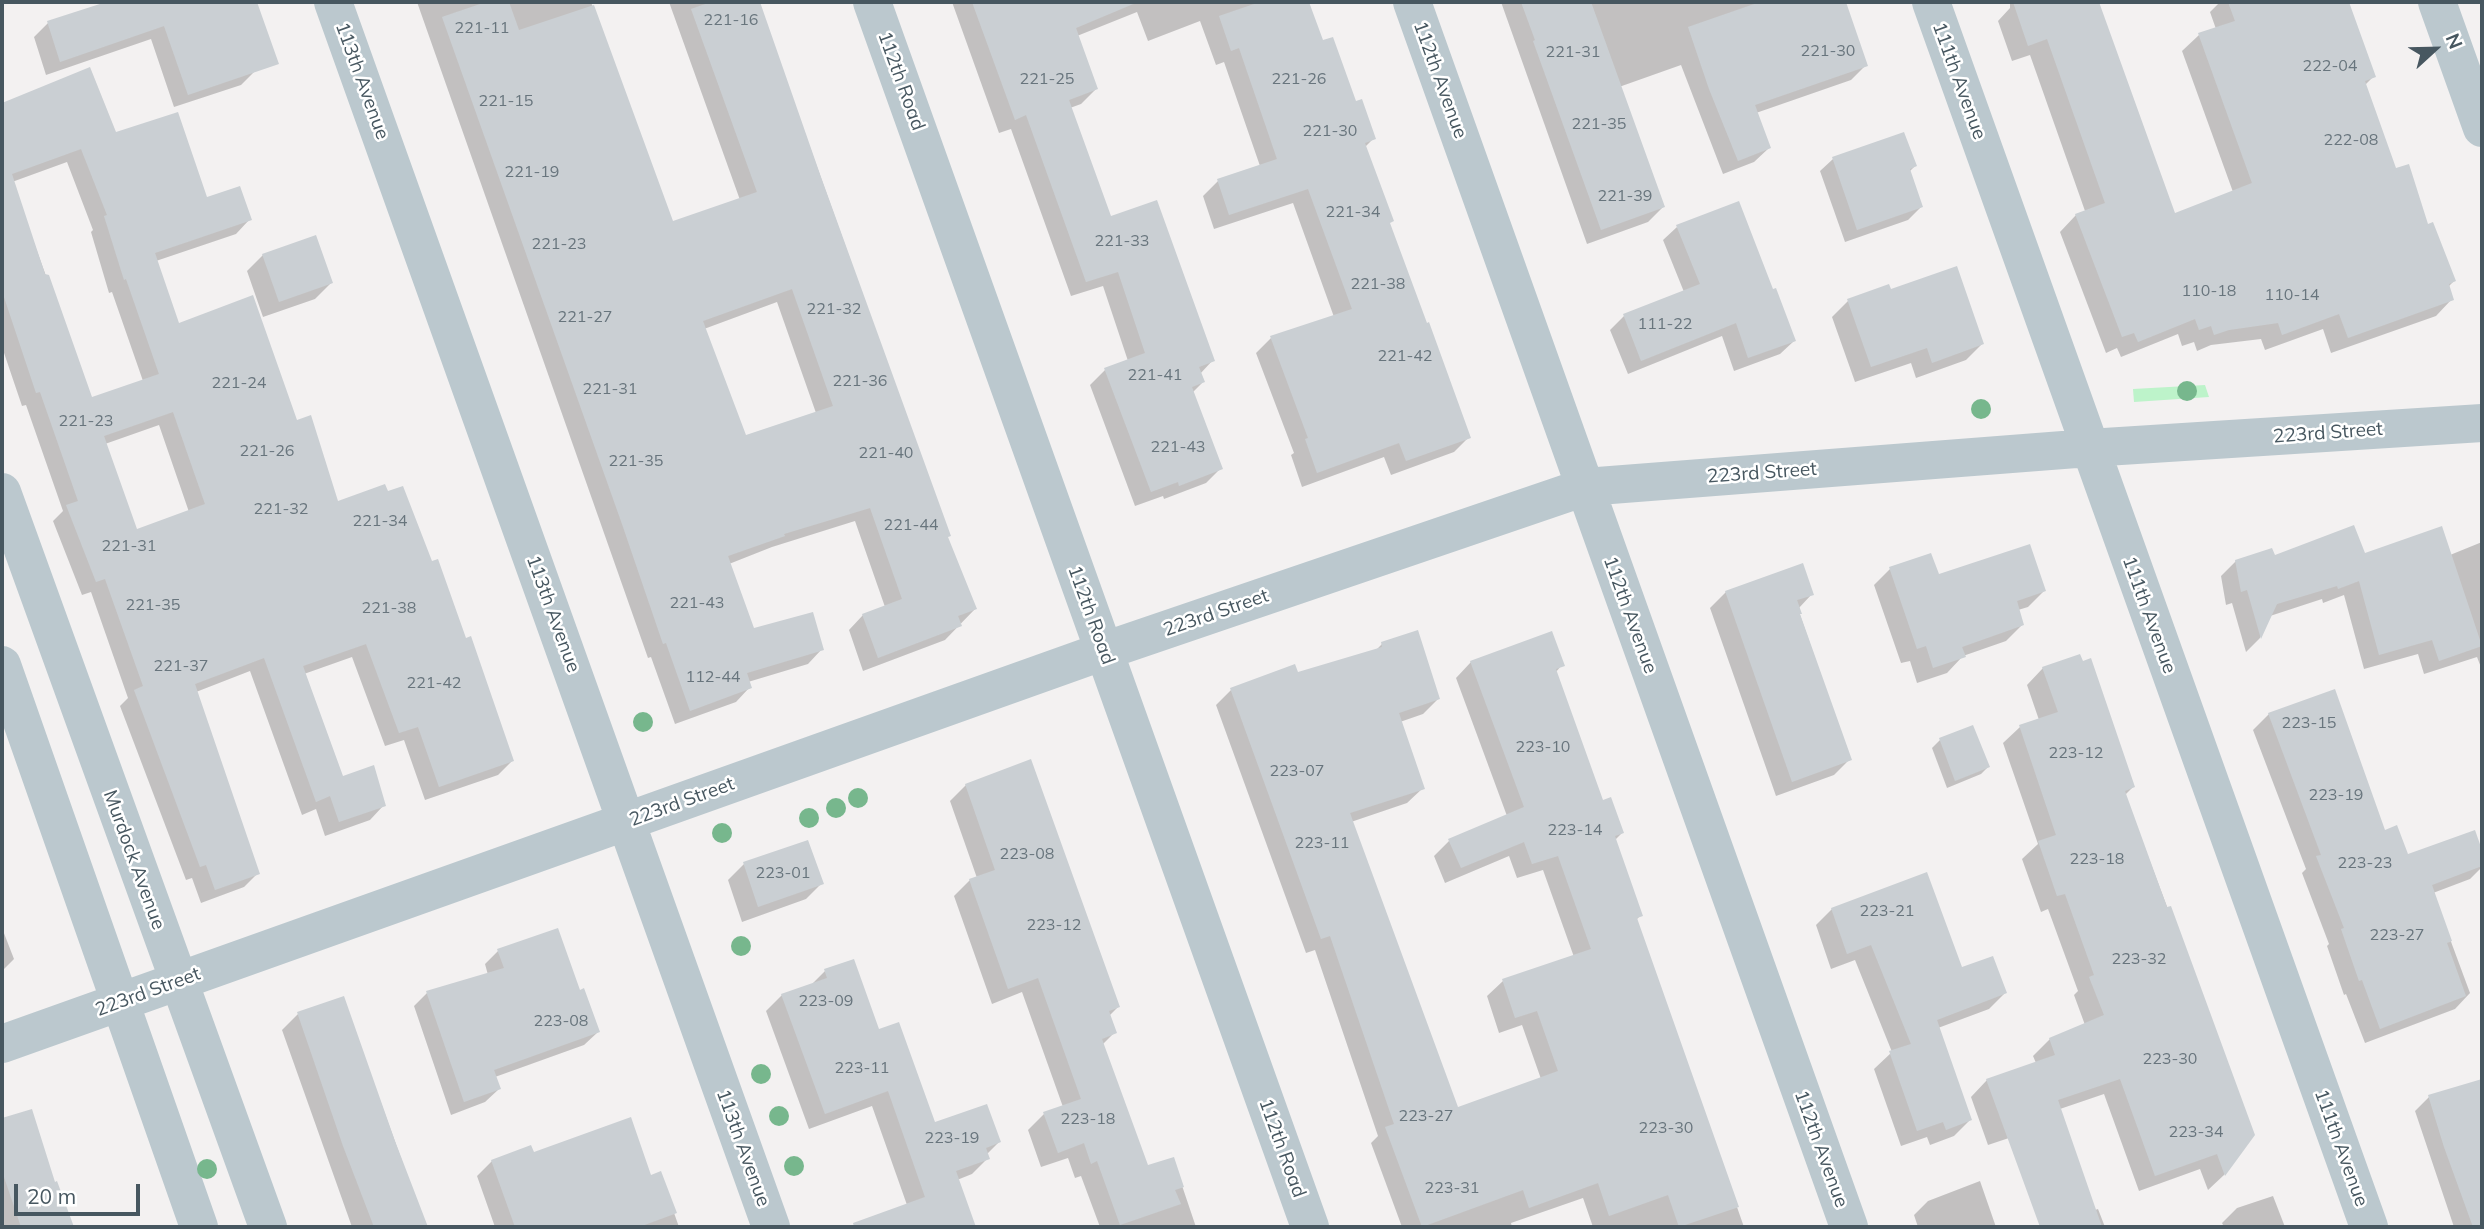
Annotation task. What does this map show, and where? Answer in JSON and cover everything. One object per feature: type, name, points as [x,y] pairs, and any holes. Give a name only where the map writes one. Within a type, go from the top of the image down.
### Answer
[{"type":"street","name":"113th Avenue","points":[[334,2],[771,1227]]},
{"type":"street","name":"112th Road","points":[[872,2],[1310,1227]]},
{"type":"street","name":"112th Avenue","points":[[1412,2],[1849,1227]]},
{"type":"street","name":"111th Avenue","points":[[1931,2],[2369,1227]]},
{"type":"street","points":[[2437,2],[2482,128]]},
{"type":"street","name":"223rd Street","points":[[2,1044],[1104,651],[1585,487],[2089,448],[2482,423]]},
{"type":"street","name":"Murdock Avenue","points":[[2,492],[268,1227]]},
{"type":"street","points":[[2,665],[200,1227]]},
{"type":"green space","points":[[2205,385],[2209,397],[2134,402],[2133,389]]},
{"type":"building","points":[[106,2],[257,2],[279,64],[188,95],[164,26],[60,62],[47,21]]},
{"type":"building","points":[[486,2],[509,2],[519,30],[594,5],[673,221],[757,192],[691,9],[711,2],[760,2],[951,536],[948,537],[977,609],[958,616],[962,626],[878,658],[862,614],[902,599],[870,508],[784,534],[785,536],[728,556],[754,628],[813,612],[824,650],[747,673],[752,688],[690,711],[666,643],[663,644],[442,17]],"holes":[[[792,289],[833,406],[746,435],[703,321]]]},
{"type":"building","points":[[972,2],[1138,2],[1076,28],[1098,89],[1069,100],[1111,216],[1157,200],[1215,361],[1199,367],[1205,382],[1192,387],[1223,469],[1179,486],[1178,482],[1151,492],[1104,368],[1145,353],[1118,272],[1086,282],[1026,115],[1015,120]]},
{"type":"building","points":[[1260,2],[1309,2],[1323,40],[1333,37],[1356,101],[1362,99],[1376,139],[1365,143],[1394,221],[1390,223],[1471,438],[1406,461],[1399,443],[1317,473],[1305,439],[1308,438],[1270,336],[1352,309],[1308,189],[1229,215],[1217,179],[1277,159],[1239,48],[1231,51],[1219,16]]},
{"type":"building","points":[[1521,2],[1591,2],[1665,207],[1601,230]]},
{"type":"building","points":[[1760,2],[1846,2],[1868,66],[1755,105],[1771,148],[1738,161],[1688,27]]},
{"type":"building","points":[[2013,2],[2099,2],[2175,213],[2252,183],[2198,33],[2235,21],[2228,2],[2349,2],[2376,77],[2365,81],[2396,168],[2409,164],[2428,224],[2433,222],[2456,281],[2449,284],[2454,300],[2348,338],[2339,314],[2282,335],[2278,323],[2229,330],[2214,335],[2211,326],[2199,330],[2195,319],[2138,342],[2134,333],[2122,337],[2075,214],[2105,203],[2047,39],[2028,46]]},
{"type":"building","points":[[90,67],[116,132],[178,112],[207,197],[240,186],[252,220],[155,253],[179,323],[253,295],[297,420],[311,415],[338,501],[385,484],[388,491],[403,486],[432,561],[438,559],[466,638],[471,636],[514,761],[439,787],[418,727],[399,733],[366,644],[303,666],[343,776],[374,765],[386,806],[339,822],[330,796],[316,802],[264,658],[195,684],[260,874],[215,890],[206,865],[200,867],[134,690],[143,686],[105,579],[96,582],[66,505],[78,501],[40,392],[36,393],[2,291],[2,103]],"holes":[[[81,149],[107,215],[104,216],[124,280],[126,279],[159,374],[92,397],[49,275],[45,274],[12,174]],[[173,412],[205,504],[137,529],[104,436]]]},
{"type":"building","points":[[1904,132],[1917,166],[1910,169],[1923,207],[1857,230],[1832,157]]},
{"type":"building","points":[[1739,201],[1796,341],[1748,358],[1736,323],[1641,361],[1623,314],[1700,284],[1676,225]]},
{"type":"building","points":[[316,235],[333,283],[279,302],[262,254]]},
{"type":"building","points":[[1957,266],[1984,344],[1932,363],[1927,348],[1871,367],[1847,299],[1889,284],[1891,289]]},
{"type":"building","points":[[2354,525],[2365,553],[2442,526],[2482,646],[2439,661],[2432,640],[2379,655],[2359,581],[2277,604],[2261,639],[2247,590],[2241,592],[2235,560],[2272,548],[2275,555]]},
{"type":"building","points":[[2030,544],[2046,591],[2017,601],[2024,625],[1962,647],[1966,657],[1933,668],[1926,646],[1917,649],[1889,567],[1931,553],[1939,574]]},
{"type":"building","points":[[1803,563],[1814,595],[1797,600],[1800,614],[1852,760],[1792,782],[1725,591]]},
{"type":"building","points":[[1418,630],[1440,699],[1399,713],[1425,789],[1350,813],[1458,1107],[1558,1071],[1537,1011],[1515,1018],[1502,979],[1591,949],[1558,856],[1532,864],[1524,842],[1461,868],[1448,839],[1524,807],[1470,661],[1552,631],[1565,666],[1556,669],[1603,800],[1611,797],[1624,833],[1615,836],[1643,916],[1637,918],[1739,1207],[1679,1227],[1668,1195],[1609,1216],[1598,1183],[1529,1208],[1523,1190],[1422,1227],[1385,1127],[1394,1124],[1330,936],[1321,939],[1230,688],[1295,664],[1298,672],[1382,647],[1381,642]]},
{"type":"building","points":[[2080,654],[2083,661],[2091,658],[2135,787],[2125,791],[2167,907],[2171,906],[2255,1135],[2225,1176],[2217,1154],[2155,1176],[2120,1079],[2058,1100],[2102,1227],[2040,1227],[1986,1079],[2055,1055],[2049,1038],[2104,1015],[2089,977],[2094,975],[2065,894],[2057,896],[2038,841],[2056,835],[2019,725],[2058,712],[2042,667]]},
{"type":"building","points":[[2335,689],[2385,830],[2397,825],[2408,854],[2475,830],[2482,850],[2482,866],[2432,885],[2452,941],[2447,943],[2466,996],[2380,1029],[2362,980],[2359,981],[2341,929],[2344,928],[2316,856],[2321,855],[2268,713]]},
{"type":"building","points":[[1973,725],[1990,767],[1955,781],[1939,738]]},
{"type":"building","points":[[1031,759],[1120,1007],[1109,1011],[1117,1033],[1102,1039],[1148,1165],[1174,1157],[1184,1187],[1175,1190],[1181,1204],[1120,1225],[1097,1161],[1091,1164],[1084,1143],[1058,1153],[1043,1112],[1081,1099],[1038,978],[1008,989],[969,879],[995,870],[965,784]]},
{"type":"building","points":[[808,840],[824,884],[758,907],[743,862]]},
{"type":"building","points":[[1927,872],[1962,967],[1993,956],[2007,993],[1937,1020],[1972,1120],[1946,1130],[1943,1122],[1917,1131],[1889,1051],[1911,1044],[1871,945],[1847,954],[1831,908]]},
{"type":"building","points":[[558,928],[580,990],[584,988],[600,1032],[494,1070],[501,1089],[464,1102],[426,991],[504,968],[497,949]]},
{"type":"building","points":[[854,959],[879,1029],[899,1022],[935,1122],[987,1104],[1001,1142],[986,1148],[990,1159],[956,1171],[976,1227],[854,1227],[853,1223],[925,1197],[888,1091],[825,1114],[781,994],[827,978],[824,969]]},
{"type":"building","points":[[344,996],[428,1227],[374,1227],[343,1146],[297,1012]]},
{"type":"building","points":[[2482,1079],[2482,1227],[2473,1227],[2428,1095]]},
{"type":"building","points":[[32,1109],[55,1182],[57,1181],[74,1227],[21,1227],[2,1171],[2,1118]]},
{"type":"building","points":[[631,1117],[651,1175],[661,1171],[677,1213],[639,1227],[515,1227],[491,1160],[531,1145],[534,1152]]}]
